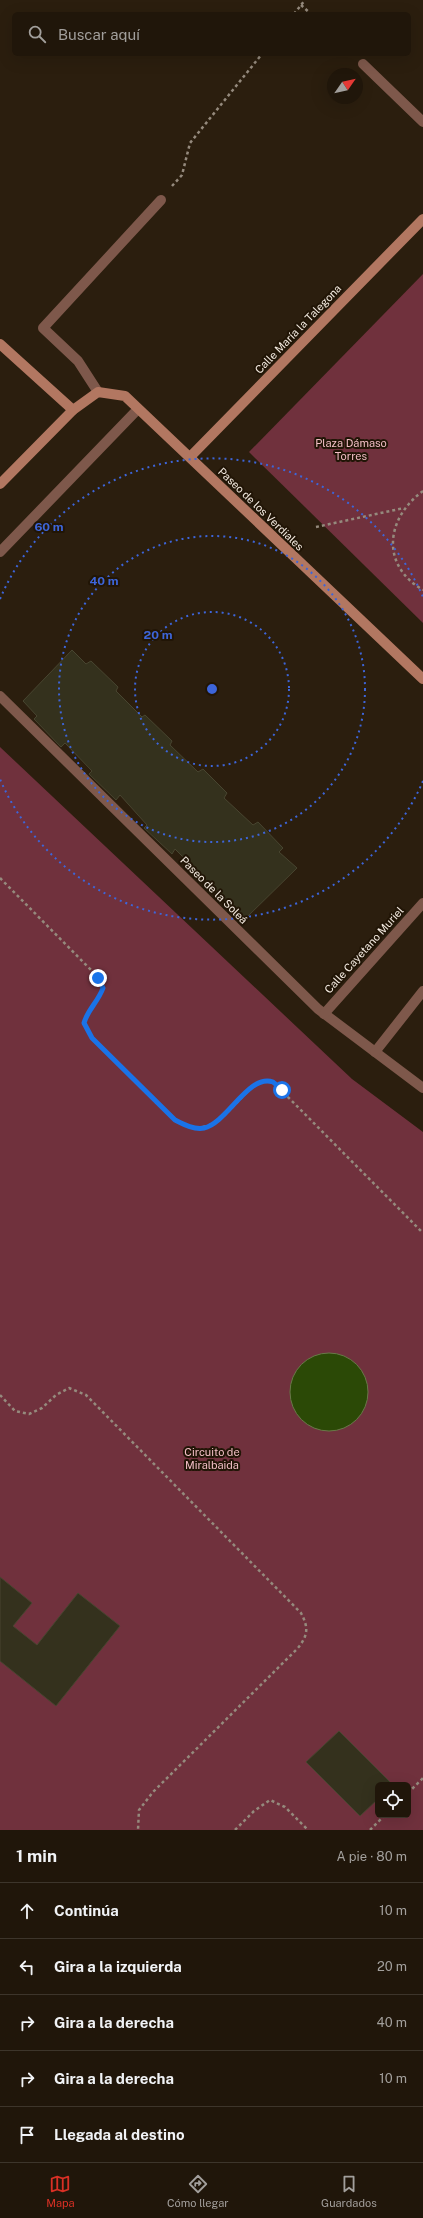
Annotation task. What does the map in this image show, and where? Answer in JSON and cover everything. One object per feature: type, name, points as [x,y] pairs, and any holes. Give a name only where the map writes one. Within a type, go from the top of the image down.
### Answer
[{"type":"street","points":[[362,64],[423,122]]},
{"type":"street","points":[[0,484],[73,410],[98,392],[78,361],[43,328],[161,200]]},
{"type":"street","name":"Calle María la Talegona","points":[[190,457],[423,219]]},
{"type":"street","points":[[0,344],[73,410]]},
{"type":"street","name":"Paseo de los Verdiales","points":[[98,392],[125,396],[423,680]]},
{"type":"street","points":[[0,552],[138,409]]},
{"type":"street","name":"Paseo de la Soleá","points":[[0,696],[324,1014],[423,1088]]},
{"type":"street","name":"Calle Cayetano Muriel","points":[[324,1014],[423,903]]},
{"type":"street","points":[[376,1052],[423,991]]},
{"type":"path","points":[[296,12],[305,0]]},
{"type":"path","points":[[301,5],[309,12]]},
{"type":"path","points":[[161,200],[182,175],[190,143],[260,56]]},
{"type":"path","points":[[423,491],[410,500],[398,516],[394,534],[394,553],[401,570],[413,584],[423,590]]},
{"type":"path","points":[[316,527],[404,508]]},
{"type":"path","points":[[0,878],[98,978],[103,988],[99,1000],[87,1012],[84,1023],[92,1038],[175,1120],[187,1126],[203,1128],[219,1121],[253,1086],[261,1082],[272,1082],[423,1233]]},
{"type":"path","points":[[0,1396],[16,1411],[29,1414],[42,1408],[56,1395],[69,1388],[86,1395],[301,1613],[307,1624],[307,1634],[297,1649],[153,1792],[139,1810],[138,1830]]},
{"type":"path","points":[[411,1790],[423,1778]]},
{"type":"path","points":[[234,1830],[254,1811],[270,1800],[285,1807],[308,1830]]},
{"type":"path","points":[[370,1830],[382,1818]]},
{"type":"green space","name":"Plaza Dámaso Torres","points":[[423,274],[423,623],[249,452]]},
{"type":"green space","name":"Circuito de Miralbaida","points":[[0,747],[352,1079],[423,1132],[423,1830],[0,1830]]},
{"type":"shaded area","points":[[329,1353],[344,1356],[356,1365],[365,1377],[368,1392],[365,1407],[356,1419],[344,1428],[329,1431],[314,1428],[302,1419],[293,1407],[290,1392],[293,1377],[302,1365],[314,1356]]},
{"type":"building","points":[[72,650],[86,664],[91,661],[118,687],[116,691],[142,717],[145,715],[172,741],[170,745],[198,772],[203,769],[227,793],[224,798],[253,825],[258,822],[283,848],[279,852],[297,868],[246,918],[230,903],[227,907],[201,881],[203,877],[175,849],[172,854],[144,828],[147,825],[120,795],[116,800],[89,774],[92,771],[65,743],[61,747],[34,719],[37,716],[23,701]]},
{"type":"building","points":[[0,1577],[32,1603],[13,1626],[37,1645],[78,1593],[120,1626],[56,1706],[0,1661]]},
{"type":"building","points":[[339,1731],[390,1782],[375,1782],[375,1802],[360,1816],[306,1762]]},
{"type":"route","points":[[98,978],[103,988],[99,1000],[87,1012],[84,1023],[92,1038],[175,1120],[187,1126],[203,1128],[219,1121],[253,1086],[261,1082],[272,1082],[282,1090]]}]
